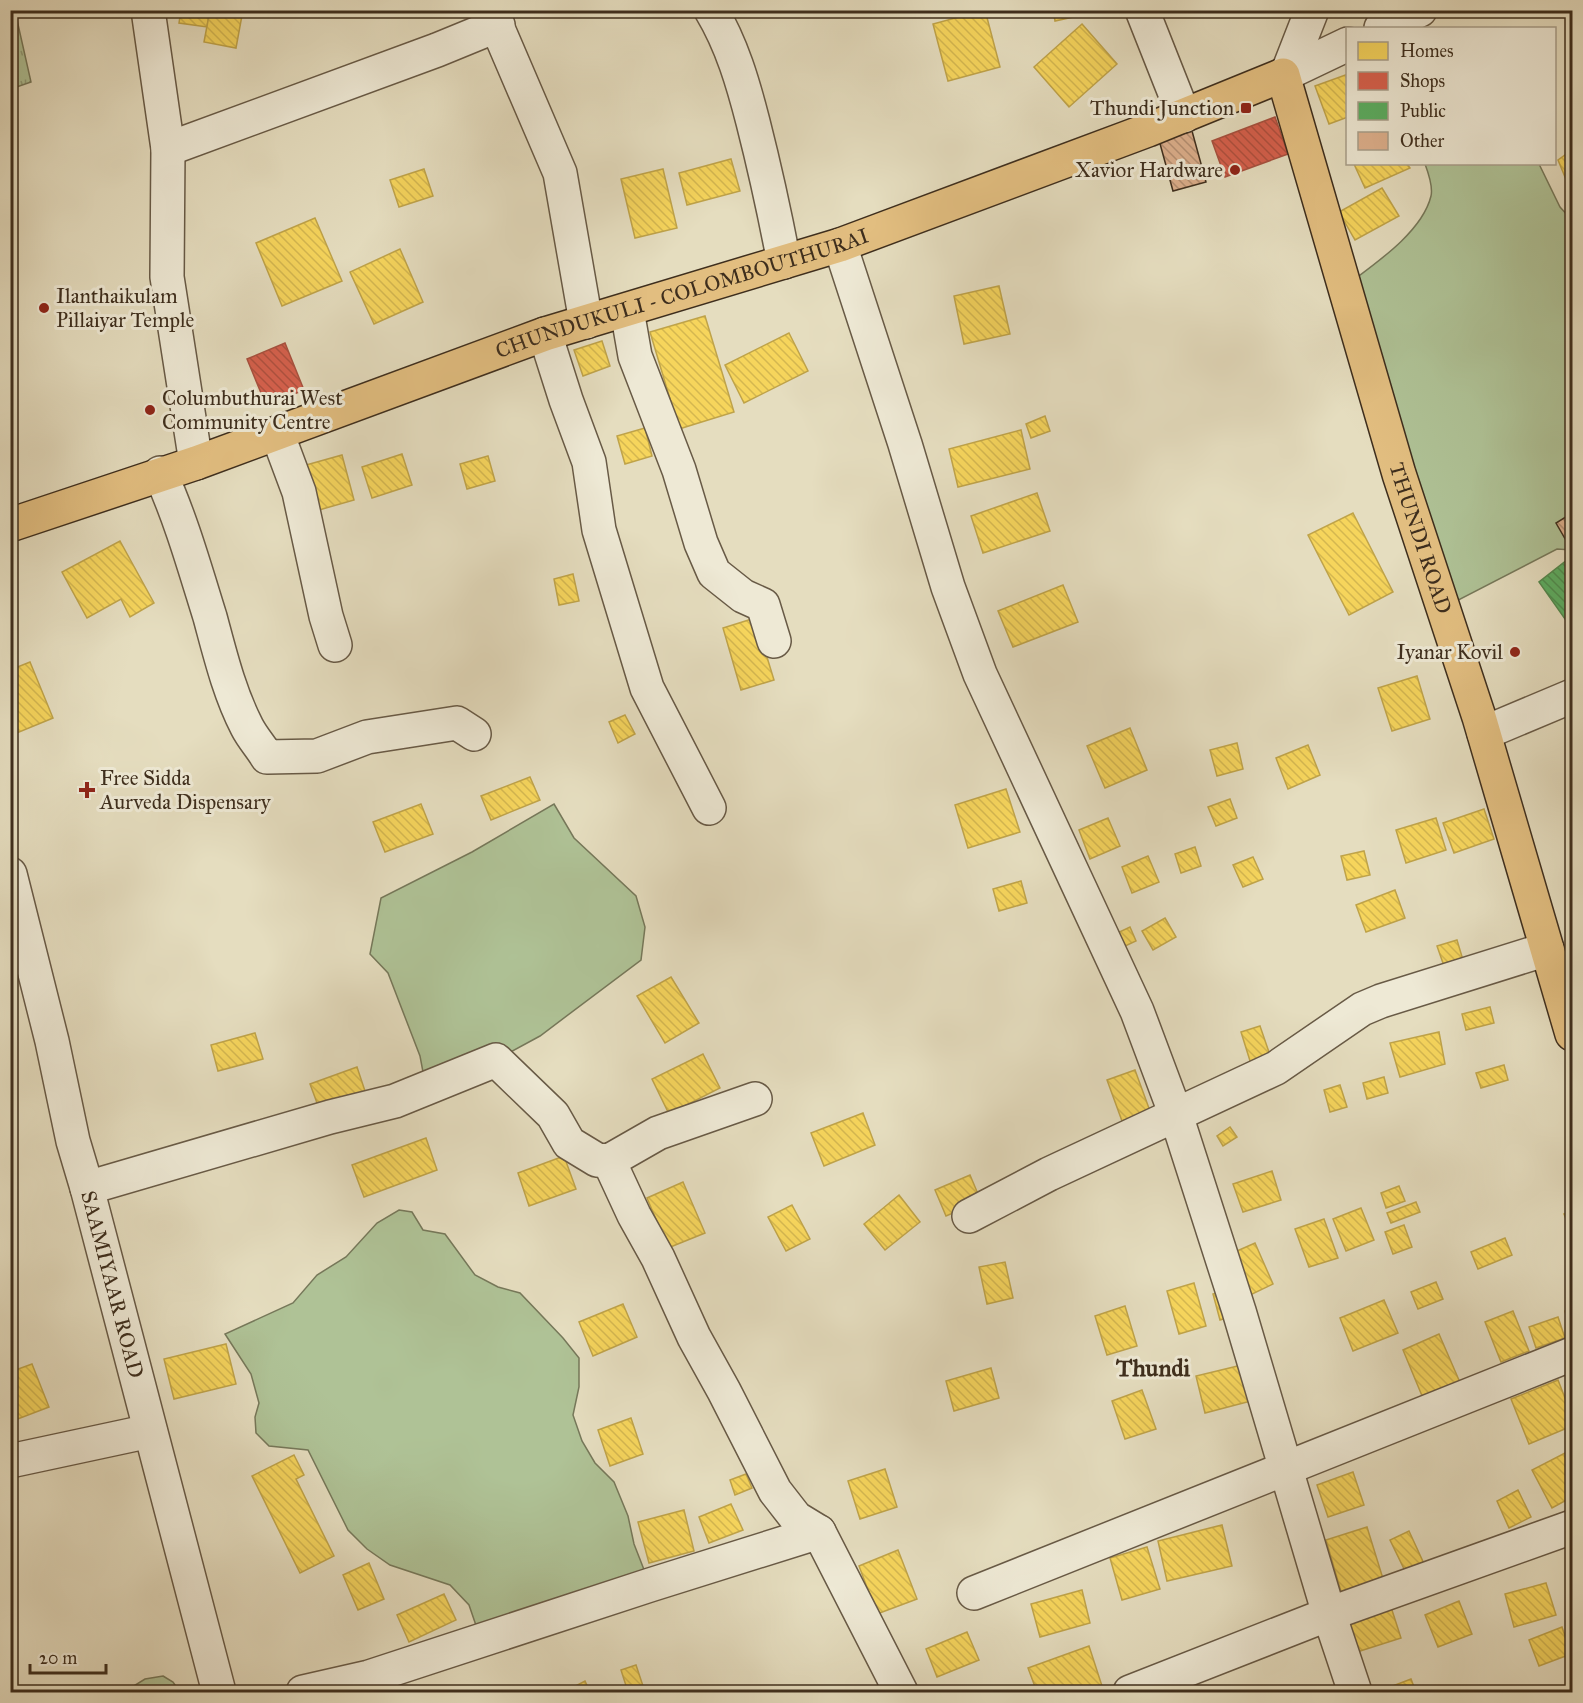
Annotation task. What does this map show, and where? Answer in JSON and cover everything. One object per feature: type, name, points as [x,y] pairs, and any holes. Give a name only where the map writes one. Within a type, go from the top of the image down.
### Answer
[{"type":"main road","name":"CHUNDUKULI - COLOMBOUTHURAI","points":[[10,525],[196,462],[545,334],[840,245],[1184,116],[1285,74]]},
{"type":"main road","name":"THUNDI ROAD","points":[[1285,74],[1399,474],[1484,733],[1572,1029]]},
{"type":"street","points":[[148,10],[168,149],[166,277],[196,462]]},
{"type":"street","points":[[711,10],[722,28],[740,73],[768,179],[784,262]]},
{"type":"street","points":[[1142,10],[1184,116]]},
{"type":"street","points":[[1285,74],[1312,10]]},
{"type":"street","points":[[1383,27],[1420,10]]},
{"type":"street","points":[[168,149],[437,50],[494,18],[560,172],[586,322]]},
{"type":"street","name":"CHUNDUKULI - COLOMBOUTHURAI","points":[[1285,74],[1346,44]]},
{"type":"street","points":[[840,245],[905,444],[948,587],[980,674],[1137,1011],[1176,1114],[1239,1311],[1329,1614],[1355,1692]]},
{"type":"street","points":[[627,310],[635,356],[679,470],[701,543],[714,573],[743,596],[763,605],[774,641]]},
{"type":"street","points":[[545,334],[566,400],[590,462],[599,530],[647,688],[709,808]]},
{"type":"street","points":[[277,433],[299,492],[326,616],[335,645]]},
{"type":"street","points":[[160,473],[178,519],[234,697],[247,727],[267,757],[317,756],[367,737],[457,723],[474,734]]},
{"type":"street","points":[[1484,733],[1572,696]]},
{"type":"street","name":"SAAMIYAAR ROAD","points":[[10,874],[52,1041],[73,1141],[219,1692]]},
{"type":"street","points":[[969,1216],[1049,1174],[1276,1068],[1362,1009],[1547,949]]},
{"type":"street","points":[[87,1188],[330,1117],[395,1101],[496,1060],[553,1115],[569,1143],[597,1160],[609,1161],[658,1133],[755,1100]]},
{"type":"street","points":[[609,1161],[634,1215],[658,1258],[694,1337],[775,1491],[796,1518],[819,1532],[901,1692]]},
{"type":"street","points":[[974,1593],[1287,1470],[1572,1354]]},
{"type":"street","points":[[10,1461],[150,1431]]},
{"type":"street","points":[[1130,1692],[1329,1614],[1572,1527]]},
{"type":"street","points":[[303,1692],[369,1677],[819,1532]]},
{"type":"green space","points":[[10,11],[15,11],[31,82],[11,89]]},
{"type":"green space","points":[[1425,165],[1539,165],[1560,207],[1572,218],[1572,550],[1557,549],[1443,608],[1344,287],[1395,247],[1418,223],[1431,196]]},
{"type":"green space","points":[[554,804],[574,838],[636,896],[645,927],[641,960],[540,1036],[496,1060],[426,1088],[420,1056],[388,973],[370,954],[381,898],[472,852]]},
{"type":"green space","points":[[399,1210],[412,1212],[423,1230],[445,1234],[475,1275],[498,1287],[520,1293],[579,1358],[579,1387],[573,1415],[582,1441],[595,1463],[614,1482],[628,1516],[634,1544],[650,1585],[481,1640],[469,1605],[450,1585],[390,1565],[367,1549],[348,1530],[308,1450],[269,1446],[256,1433],[255,1417],[259,1403],[251,1374],[225,1334],[293,1303],[317,1275],[346,1257],[377,1223]]},
{"type":"green space","points":[[163,1676],[173,1682],[180,1692],[124,1692],[145,1679]]},
{"type":"building: Homes","points":[[181,10],[210,10],[207,27],[179,23]]},
{"type":"building: Homes","points":[[210,10],[243,10],[236,48],[204,42]]},
{"type":"building: Homes","points":[[985,10],[1000,67],[948,81],[933,24]]},
{"type":"building: Homes","points":[[990,10],[1020,10],[991,17]]},
{"type":"building: Homes","points":[[1053,10],[1101,10],[1101,11],[1055,21]]},
{"type":"building: Homes","points":[[1082,24],[1117,64],[1069,107],[1034,67]]},
{"type":"building: Homes","points":[[1346,75],[1346,118],[1329,124],[1315,86]]},
{"type":"building: Homes","points":[[1572,150],[1572,194],[1558,160]]},
{"type":"building: Homes","points":[[731,159],[740,191],[687,205],[679,173]]},
{"type":"building: Homes","points":[[1354,165],[1408,165],[1410,168],[1365,188]]},
{"type":"building: Homes","points":[[424,169],[433,196],[399,207],[390,180]]},
{"type":"building: Homes","points":[[663,169],[677,228],[635,238],[621,179]]},
{"type":"building: Homes","points":[[1382,188],[1399,216],[1355,240],[1339,212]]},
{"type":"building: Homes","points":[[315,218],[342,281],[282,306],[256,243]]},
{"type":"building: Homes","points":[[400,249],[423,302],[374,324],[350,272]]},
{"type":"building: Homes","points":[[999,286],[1010,334],[964,344],[954,296]]},
{"type":"building: Homes","points":[[705,316],[734,412],[679,429],[650,332]]},
{"type":"building: Homes","points":[[789,333],[808,371],[744,403],[725,365]]},
{"type":"building: Homes","points":[[602,341],[610,366],[583,376],[574,350]]},
{"type":"building: Homes","points":[[1045,416],[1050,431],[1031,438],[1026,424]]},
{"type":"building: Homes","points":[[645,428],[652,456],[625,464],[617,436]]},
{"type":"building: Homes","points":[[1021,430],[1030,469],[958,487],[949,449]]},
{"type":"building: Homes","points":[[402,454],[412,485],[372,498],[362,467]]},
{"type":"building: Homes","points":[[342,455],[354,500],[319,510],[306,465]]},
{"type":"building: Homes","points":[[488,456],[495,481],[467,489],[460,464]]},
{"type":"building: Homes","points":[[1037,493],[1050,531],[983,553],[971,516]]},
{"type":"building: Homes","points":[[1353,513],[1393,592],[1349,615],[1308,535]]},
{"type":"building: Homes","points":[[120,541],[154,603],[130,617],[121,599],[87,618],[62,572]]},
{"type":"building: Homes","points":[[573,574],[579,601],[559,605],[554,579]]},
{"type":"building: Homes","points":[[1063,585],[1078,622],[1013,647],[998,611]]},
{"type":"building: Homes","points":[[755,618],[774,680],[741,690],[723,628]]},
{"type":"building: Homes","points":[[30,662],[53,718],[12,735],[10,670]]},
{"type":"building: Homes","points":[[1417,676],[1430,719],[1392,731],[1378,688]]},
{"type":"building: Homes","points":[[625,715],[635,734],[618,743],[609,722]]},
{"type":"building: Homes","points":[[1130,728],[1147,770],[1105,788],[1087,746]]},
{"type":"building: Homes","points":[[1237,743],[1243,769],[1217,776],[1210,750]]},
{"type":"building: Homes","points":[[1308,745],[1320,775],[1288,789],[1276,758]]},
{"type":"building: Homes","points":[[530,777],[540,800],[491,820],[481,796]]},
{"type":"building: Homes","points":[[1006,789],[1020,832],[968,848],[955,805]]},
{"type":"building: Homes","points":[[1230,799],[1237,818],[1216,826],[1208,807]]},
{"type":"building: Homes","points":[[421,804],[433,834],[385,852],[373,822]]},
{"type":"building: Homes","points":[[1484,809],[1494,839],[1454,853],[1443,823]]},
{"type":"building: Homes","points":[[1108,818],[1120,846],[1090,859],[1079,830]]},
{"type":"building: Homes","points":[[1436,818],[1446,850],[1406,863],[1396,830]]},
{"type":"building: Homes","points":[[1195,847],[1201,866],[1181,873],[1175,854]]},
{"type":"building: Homes","points":[[1364,851],[1370,875],[1347,880],[1341,856]]},
{"type":"building: Homes","points":[[1148,856],[1159,882],[1132,893],[1122,867]]},
{"type":"building: Homes","points":[[1253,857],[1263,879],[1243,887],[1233,865]]},
{"type":"building: Homes","points":[[1021,881],[1027,903],[999,911],[993,889]]},
{"type":"building: Homes","points":[[1395,890],[1405,918],[1366,932],[1356,905]]},
{"type":"building: Homes","points":[[1165,918],[1176,937],[1153,950],[1142,931]]},
{"type":"building: Homes","points":[[1130,927],[1136,941],[1121,948],[1115,934]]},
{"type":"building: Homes","points":[[1457,940],[1463,960],[1444,966],[1437,946]]},
{"type":"building: Homes","points":[[671,977],[699,1023],[665,1043],[637,996]]},
{"type":"building: Homes","points":[[1490,1007],[1494,1023],[1466,1030],[1462,1014]]},
{"type":"building: Homes","points":[[1260,1026],[1271,1058],[1251,1064],[1241,1032]]},
{"type":"building: Homes","points":[[1439,1032],[1445,1064],[1400,1077],[1390,1043]]},
{"type":"building: Homes","points":[[255,1033],[263,1059],[218,1071],[211,1045]]},
{"type":"building: Homes","points":[[703,1054],[720,1088],[669,1114],[652,1079]]},
{"type":"building: Homes","points":[[1504,1065],[1508,1080],[1481,1088],[1476,1073]]},
{"type":"building: Homes","points":[[357,1067],[366,1094],[320,1111],[310,1084]]},
{"type":"building: Homes","points":[[1135,1070],[1150,1111],[1122,1121],[1107,1080]]},
{"type":"building: Homes","points":[[1384,1077],[1388,1093],[1367,1099],[1363,1083]]},
{"type":"building: Homes","points":[[1340,1085],[1347,1107],[1330,1112],[1324,1090]]},
{"type":"building: Homes","points":[[863,1113],[875,1145],[824,1166],[811,1133]]},
{"type":"building: Homes","points":[[1230,1127],[1237,1137],[1223,1146],[1217,1136]]},
{"type":"building: Homes","points":[[426,1138],[437,1170],[364,1197],[352,1165]]},
{"type":"building: Homes","points":[[564,1156],[576,1189],[529,1206],[518,1173]]},
{"type":"building: Homes","points":[[1272,1171],[1281,1200],[1243,1212],[1233,1184]]},
{"type":"building: Homes","points":[[970,1175],[981,1201],[946,1216],[935,1190]]},
{"type":"building: Homes","points":[[683,1182],[705,1233],[668,1248],[647,1198]]},
{"type":"building: Homes","points":[[1399,1186],[1405,1201],[1386,1208],[1381,1193]]},
{"type":"building: Homes","points":[[899,1195],[920,1222],[885,1250],[864,1224]]},
{"type":"building: Homes","points":[[1416,1202],[1420,1212],[1391,1223],[1387,1213]]},
{"type":"building: Homes","points":[[792,1205],[810,1239],[786,1251],[768,1217]]},
{"type":"building: Homes","points":[[1361,1208],[1374,1240],[1346,1251],[1333,1219]]},
{"type":"building: Homes","points":[[1572,1211],[1572,1234],[1564,1214]]},
{"type":"building: Homes","points":[[1324,1219],[1338,1258],[1309,1267],[1295,1229]]},
{"type":"building: Homes","points":[[1404,1225],[1412,1247],[1393,1254],[1385,1232]]},
{"type":"building: Homes","points":[[1505,1238],[1512,1255],[1478,1269],[1471,1252]]},
{"type":"building: Homes","points":[[1255,1243],[1273,1284],[1246,1297],[1228,1255]]},
{"type":"building: Homes","points":[[1005,1262],[1013,1298],[987,1304],[979,1267]]},
{"type":"building: Homes","points":[[1436,1282],[1443,1299],[1418,1309],[1411,1292]]},
{"type":"building: Homes","points":[[1194,1283],[1206,1326],[1179,1334],[1167,1291]]},
{"type":"building: Homes","points":[[1226,1290],[1233,1316],[1220,1320],[1213,1294]]},
{"type":"building: Homes","points":[[1384,1300],[1398,1333],[1353,1351],[1340,1318]]},
{"type":"building: Homes","points":[[623,1304],[637,1337],[593,1356],[579,1322]]},
{"type":"building: Homes","points":[[1125,1306],[1137,1346],[1107,1355],[1095,1316]]},
{"type":"building: Homes","points":[[1572,1309],[1572,1340],[1565,1311]]},
{"type":"building: Homes","points":[[1513,1311],[1529,1351],[1501,1362],[1485,1322]]},
{"type":"building: Homes","points":[[1558,1317],[1565,1338],[1536,1348],[1529,1327]]},
{"type":"building: Homes","points":[[1439,1334],[1462,1387],[1425,1403],[1403,1350]]},
{"type":"building: Homes","points":[[226,1344],[236,1384],[174,1399],[164,1359]]},
{"type":"building: Homes","points":[[32,1364],[49,1407],[10,1422],[10,1372]]},
{"type":"building: Homes","points":[[1242,1365],[1251,1401],[1205,1413],[1196,1376]]},
{"type":"building: Homes","points":[[991,1368],[999,1398],[954,1411],[946,1381]]},
{"type":"building: Homes","points":[[1558,1380],[1572,1416],[1572,1426],[1529,1444],[1511,1399]]},
{"type":"building: Homes","points":[[1142,1390],[1156,1429],[1125,1439],[1112,1401]]},
{"type":"building: Homes","points":[[631,1418],[643,1454],[610,1466],[598,1430]]},
{"type":"building: Homes","points":[[1565,1453],[1572,1468],[1572,1497],[1552,1508],[1532,1470]]},
{"type":"building: Homes","points":[[294,1455],[304,1475],[296,1479],[334,1556],[300,1573],[252,1476]]},
{"type":"building: Homes","points":[[885,1469],[897,1507],[860,1519],[848,1481]]},
{"type":"building: Homes","points":[[1353,1472],[1364,1505],[1328,1517],[1317,1485]]},
{"type":"building: Homes","points":[[746,1474],[752,1488],[735,1495],[730,1480]]},
{"type":"building: Homes","points":[[1518,1490],[1531,1517],[1509,1528],[1497,1501]]},
{"type":"building: Homes","points":[[731,1504],[743,1530],[709,1543],[699,1517]]},
{"type":"building: Homes","points":[[684,1510],[694,1551],[649,1563],[638,1522]]},
{"type":"building: Homes","points":[[1222,1525],[1232,1566],[1167,1581],[1158,1541]]},
{"type":"building: Homes","points":[[1367,1527],[1384,1582],[1342,1595],[1326,1540]]},
{"type":"building: Homes","points":[[1409,1531],[1425,1566],[1407,1575],[1390,1540]]},
{"type":"building: Homes","points":[[1147,1547],[1160,1589],[1122,1600],[1110,1558]]},
{"type":"building: Homes","points":[[898,1550],[917,1599],[877,1614],[859,1566]]},
{"type":"building: Homes","points":[[369,1563],[384,1599],[358,1610],[343,1575]]},
{"type":"building: Homes","points":[[1546,1583],[1556,1615],[1514,1627],[1505,1594]]},
{"type":"building: Homes","points":[[1082,1590],[1090,1623],[1040,1637],[1031,1604]]},
{"type":"building: Homes","points":[[444,1594],[456,1620],[409,1642],[397,1615]]},
{"type":"building: Homes","points":[[1459,1601],[1472,1634],[1438,1647],[1425,1615]]},
{"type":"building: Homes","points":[[1391,1607],[1401,1638],[1357,1652],[1347,1621]]},
{"type":"building: Homes","points":[[1562,1627],[1571,1654],[1539,1666],[1529,1640]]},
{"type":"building: Homes","points":[[967,1632],[979,1660],[937,1677],[926,1649]]},
{"type":"building: Homes","points":[[1089,1646],[1102,1686],[1083,1692],[1037,1692],[1028,1668]]},
{"type":"building: Homes","points":[[636,1665],[645,1692],[628,1692],[621,1670]]},
{"type":"building: Homes","points":[[1411,1679],[1416,1692],[1377,1692]]},
{"type":"building: Homes","points":[[585,1681],[590,1692],[566,1691]]},
{"type":"building: Shops","points":[[1275,117],[1288,154],[1225,177],[1212,141]]},
{"type":"building: Shops","points":[[285,343],[304,390],[266,405],[247,359]]},
{"type":"building: Public","points":[[1572,556],[1572,629],[1539,582]]},
{"type":"building: Other","points":[[1192,131],[1206,182],[1173,191],[1159,140]]},
{"type":"building: Other","points":[[1572,513],[1572,548],[1571,549],[1556,523]]},
{"type":"place","name":"Thundi Junction","points":[[1246,108]]},
{"type":"place","name":"Xavior Hardware","points":[[1235,170]]},
{"type":"place","name":"Ilanthaikulam Pillaiyar Temple","points":[[44,308]]},
{"type":"place","name":"Columbuthurai West Community Centre","points":[[150,410]]},
{"type":"place","name":"Iyanar Kovil","points":[[1515,652]]},
{"type":"place","name":"Free Sidda Aurveda Dispensary","points":[[87,790]]},
{"type":"district","name":"Thundi","points":[[1153,1368]]}]
